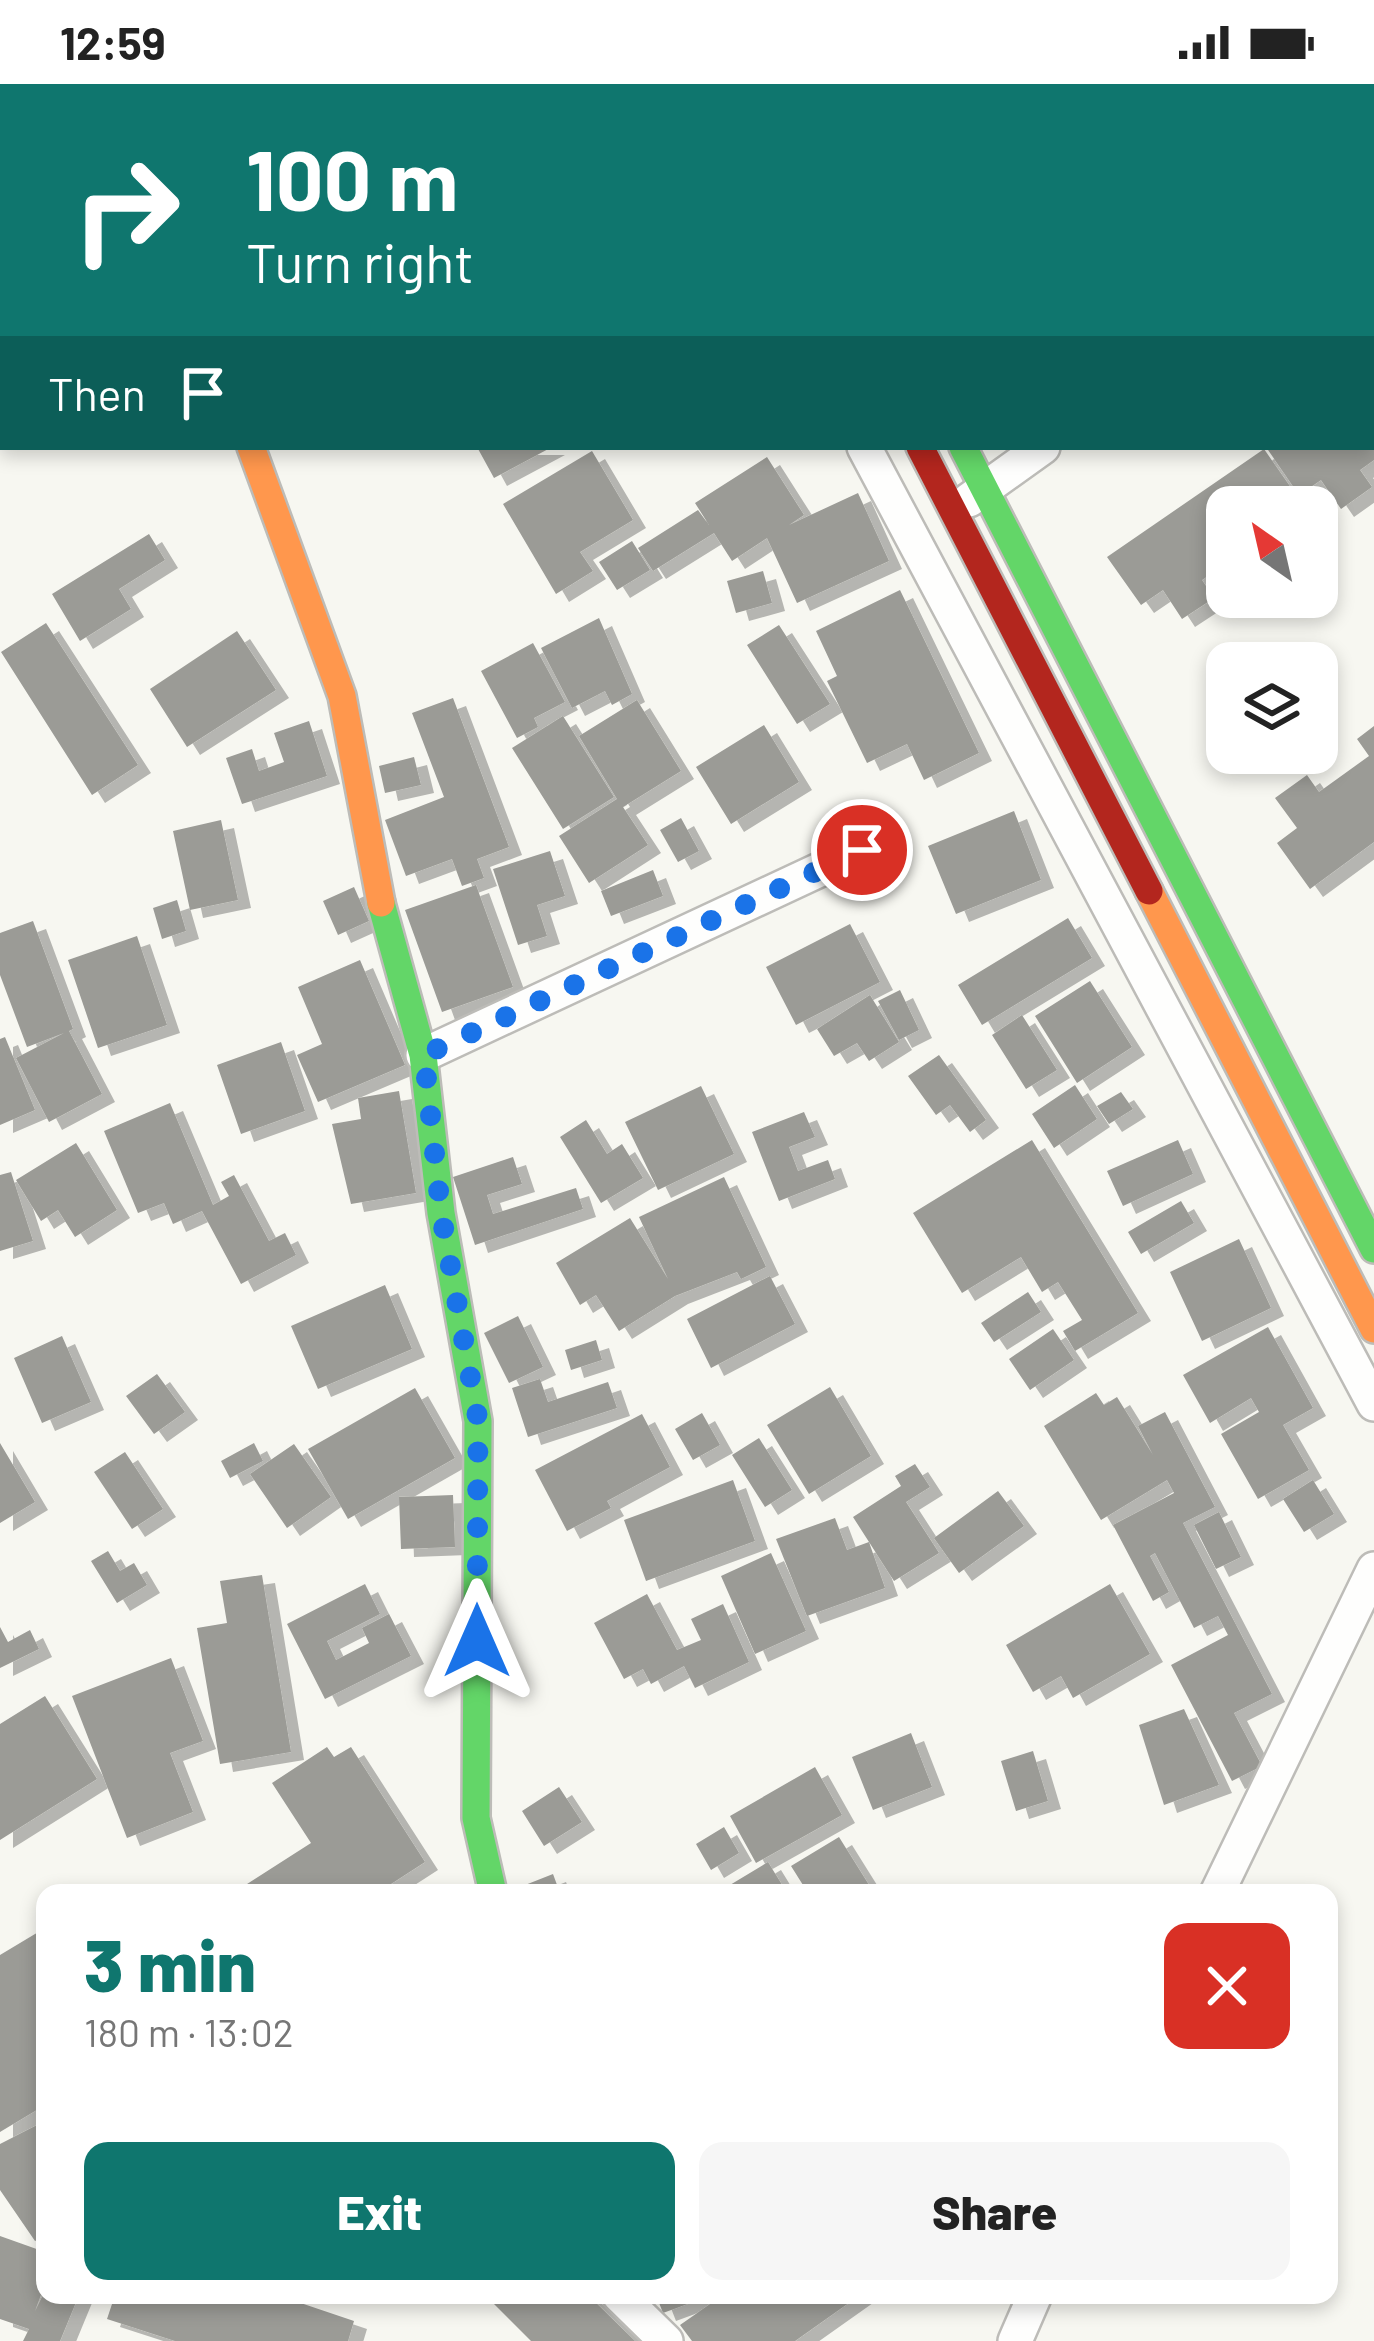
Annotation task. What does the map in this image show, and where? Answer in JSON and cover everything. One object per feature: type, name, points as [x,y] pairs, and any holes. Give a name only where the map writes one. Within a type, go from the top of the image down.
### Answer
[{"type":"street","points":[[252,450],[342,697],[386,932],[424,1055],[441,1213],[478,1420],[476,1818],[491,1884]]},
{"type":"street","points":[[866,450],[1374,1404]]},
{"type":"street","points":[[922,450],[1374,1329]]},
{"type":"street","points":[[965,450],[1374,1249]]},
{"type":"street","points":[[953,512],[1039,450]]},
{"type":"street","points":[[424,1055],[862,850]]},
{"type":"street","points":[[1221,1884],[1374,1569]]},
{"type":"street","points":[[628,2304],[666,2341]]},
{"type":"street","points":[[1015,2341],[1031,2304]]},
{"type":"building","points":[[479,450],[546,450],[494,478]]},
{"type":"building","points":[[1263,450],[1290,486],[1210,486]]},
{"type":"building","points":[[1268,450],[1374,450],[1374,460],[1360,470],[1372,487],[1341,509],[1338,486],[1325,486],[1321,480],[1312,486],[1293,486]]},
{"type":"building","points":[[592,451],[633,520],[580,552],[593,571],[556,594],[503,504]]},
{"type":"building","points":[[767,457],[804,515],[789,525],[858,493],[889,561],[797,603],[767,538],[732,561],[714,533],[653,571],[638,548],[698,510],[709,525],[695,503]]},
{"type":"building","points":[[1206,489],[1206,577],[1202,580],[1206,603],[1182,619],[1163,590],[1141,605],[1107,557]]},
{"type":"building","points":[[149,534],[165,560],[119,589],[131,609],[80,641],[52,594]]},
{"type":"building","points":[[632,541],[650,570],[617,590],[599,562]]},
{"type":"building","points":[[763,571],[772,603],[736,613],[727,581]]},
{"type":"building","points":[[900,590],[979,753],[924,780],[907,744],[867,763],[827,681],[837,676],[816,631]]},
{"type":"building","points":[[599,618],[632,694],[612,705],[605,691],[572,708],[541,648]]},
{"type":"building","points":[[46,623],[138,765],[92,795],[1,652]]},
{"type":"building","points":[[779,625],[830,704],[797,724],[747,645]]},
{"type":"building","points":[[237,631],[276,690],[187,747],[150,689]]},
{"type":"building","points":[[533,643],[565,702],[534,718],[538,727],[517,738],[481,671]]},
{"type":"building","points":[[453,698],[509,847],[477,859],[484,878],[462,886],[452,859],[406,876],[385,820],[444,797],[412,713]]},
{"type":"building","points":[[637,700],[681,771],[623,807],[648,845],[589,883],[559,836],[617,799],[579,736]]},
{"type":"building","points":[[563,716],[614,797],[563,829],[512,748]]},
{"type":"building","points":[[309,721],[327,776],[242,804],[226,758],[252,749],[259,771],[284,762],[274,733]]},
{"type":"building","points":[[764,725],[799,782],[731,824],[696,767]]},
{"type":"building","points":[[1374,726],[1374,842],[1310,889],[1277,843],[1297,828],[1275,798],[1307,775],[1319,792],[1369,756],[1357,739]]},
{"type":"building","points":[[414,757],[421,785],[385,793],[379,766]]},
{"type":"building","points":[[1014,811],[1041,880],[956,914],[928,846]]},
{"type":"building","points":[[681,818],[699,851],[678,862],[660,830]]},
{"type":"building","points":[[221,820],[238,900],[190,910],[173,831]]},
{"type":"building","points":[[550,851],[565,896],[537,905],[547,936],[518,945],[493,869]]},
{"type":"building","points":[[653,870],[663,896],[611,916],[601,891]]},
{"type":"building","points":[[476,885],[513,987],[442,1012],[405,910]]},
{"type":"building","points":[[354,887],[369,921],[338,935],[323,901]]},
{"type":"building","points":[[177,900],[186,931],[162,939],[153,908]]},
{"type":"building","points":[[1068,918],[1092,958],[982,1025],[958,985]]},
{"type":"building","points":[[33,921],[73,1029],[69,1031],[102,1094],[49,1122],[16,1058],[64,1033],[27,1047],[0,975],[0,933]]},
{"type":"building","points":[[850,924],[880,982],[796,1025],[766,967]]},
{"type":"building","points":[[137,936],[167,1025],[98,1048],[68,960]]},
{"type":"building","points":[[360,960],[405,1065],[318,1102],[297,1055],[322,1044],[298,987]]},
{"type":"building","points":[[1090,981],[1132,1047],[1077,1083],[1035,1016]]},
{"type":"building","points":[[900,990],[919,1030],[899,1040],[878,1001]]},
{"type":"building","points":[[870,995],[899,1042],[869,1061],[857,1043],[834,1056],[817,1029]]},
{"type":"building","points":[[1022,1015],[1057,1070],[1026,1089],[992,1035]]},
{"type":"building","points":[[5,1037],[35,1110],[0,1125],[0,1039]]},
{"type":"building","points":[[281,1042],[305,1111],[241,1134],[217,1065]]},
{"type":"building","points":[[939,1055],[986,1120],[970,1132],[950,1105],[936,1115],[908,1076]]},
{"type":"building","points":[[1075,1085],[1097,1119],[1054,1148],[1032,1114]]},
{"type":"building","points":[[701,1086],[734,1154],[658,1190],[625,1122]]},
{"type":"building","points":[[399,1091],[416,1193],[351,1204],[332,1124],[361,1119],[358,1098]]},
{"type":"building","points":[[1121,1092],[1133,1109],[1109,1124],[1097,1106]]},
{"type":"building","points":[[170,1103],[213,1205],[229,1196],[221,1182],[234,1175],[269,1241],[285,1233],[296,1255],[241,1284],[202,1211],[173,1224],[164,1203],[138,1213],[104,1131]]},
{"type":"building","points":[[804,1112],[815,1137],[789,1147],[798,1171],[828,1160],[835,1179],[779,1201],[752,1132]]},
{"type":"building","points":[[586,1120],[607,1154],[622,1144],[643,1178],[601,1203],[560,1137]]},
{"type":"building","points":[[1032,1140],[1138,1313],[1075,1351],[1063,1331],[1082,1320],[1058,1282],[1042,1292],[1021,1257],[962,1293],[913,1213]]},
{"type":"building","points":[[1178,1140],[1193,1174],[1123,1206],[1107,1171]]},
{"type":"building","points":[[76,1143],[117,1210],[75,1237],[58,1210],[41,1221],[16,1180]]},
{"type":"building","points":[[513,1157],[522,1184],[487,1195],[493,1214],[576,1188],[583,1209],[475,1245],[453,1177]]},
{"type":"building","points":[[11,1172],[33,1241],[0,1251],[0,1175]]},
{"type":"building","points":[[724,1177],[766,1267],[741,1279],[737,1272],[675,1296],[619,1331],[596,1295],[580,1305],[556,1263],[630,1218],[668,1279],[639,1217]]},
{"type":"building","points":[[1181,1201],[1194,1223],[1141,1254],[1128,1232]]},
{"type":"building","points":[[1239,1239],[1271,1308],[1202,1341],[1170,1272]]},
{"type":"building","points":[[770,1276],[795,1324],[711,1368],[687,1319]]},
{"type":"building","points":[[385,1285],[412,1349],[318,1389],[291,1326]]},
{"type":"building","points":[[1028,1292],[1041,1312],[994,1342],[981,1323]]},
{"type":"building","points":[[518,1316],[543,1367],[509,1383],[484,1333]]},
{"type":"building","points":[[1268,1327],[1313,1408],[1283,1425],[1309,1470],[1258,1499],[1221,1434],[1259,1412],[1251,1398],[1210,1423],[1183,1375]]},
{"type":"building","points":[[1053,1329],[1074,1360],[1030,1390],[1009,1359]]},
{"type":"building","points":[[62,1336],[91,1402],[42,1423],[14,1358]]},
{"type":"building","points":[[596,1340],[602,1360],[571,1370],[565,1350]]},
{"type":"building","points":[[157,1374],[185,1412],[154,1434],[126,1396]]},
{"type":"building","points":[[540,1379],[548,1402],[608,1382],[617,1408],[528,1437],[512,1388]]},
{"type":"building","points":[[830,1387],[871,1456],[809,1494],[767,1425]]},
{"type":"building","points":[[415,1388],[455,1458],[348,1519],[308,1449]]},
{"type":"building","points":[[1096,1393],[1104,1405],[1117,1397],[1153,1455],[1138,1426],[1165,1412],[1215,1507],[1183,1523],[1272,1694],[1234,1713],[1262,1766],[1232,1781],[1171,1665],[1228,1635],[1218,1616],[1194,1628],[1155,1553],[1150,1556],[1169,1592],[1153,1601],[1113,1525],[1174,1493],[1167,1480],[1101,1520],[1044,1426]]},
{"type":"building","points":[[702,1413],[720,1445],[693,1460],[675,1429]]},
{"type":"building","points":[[642,1414],[670,1467],[607,1501],[611,1508],[567,1531],[535,1470]]},
{"type":"building","points":[[759,1438],[792,1490],[765,1507],[732,1455]]},
{"type":"building","points":[[0,1443],[35,1502],[0,1523]]},
{"type":"building","points":[[254,1443],[263,1461],[230,1478],[221,1461]]},
{"type":"building","points":[[294,1444],[331,1497],[287,1528],[250,1474]]},
{"type":"building","points":[[125,1452],[163,1509],[132,1529],[94,1472]]},
{"type":"building","points":[[915,1464],[930,1487],[906,1502],[939,1553],[894,1581],[853,1517],[901,1486],[895,1476]]},
{"type":"building","points":[[733,1480],[755,1541],[646,1581],[624,1520]]},
{"type":"building","points":[[1313,1480],[1334,1514],[1304,1532],[1283,1499]]},
{"type":"building","points":[[998,1491],[1024,1526],[959,1573],[934,1538]]},
{"type":"building","points":[[453,1495],[455,1547],[401,1549],[399,1497]]},
{"type":"building","points":[[1219,1512],[1241,1557],[1216,1569],[1194,1525]]},
{"type":"building","points":[[835,1518],[847,1550],[869,1542],[885,1588],[807,1616],[776,1539]]},
{"type":"building","points":[[108,1551],[120,1571],[134,1563],[147,1585],[117,1603],[91,1561]]},
{"type":"building","points":[[771,1553],[806,1631],[755,1654],[721,1576]]},
{"type":"building","points":[[262,1575],[291,1752],[220,1764],[197,1628],[227,1623],[220,1581]]},
{"type":"building","points":[[365,1584],[380,1614],[327,1641],[336,1660],[369,1643],[362,1628],[389,1614],[411,1656],[325,1699],[287,1624]]},
{"type":"building","points":[[1110,1584],[1150,1654],[1073,1698],[1061,1676],[1033,1692],[1006,1645]]},
{"type":"building","points":[[647,1594],[677,1650],[701,1640],[691,1619],[723,1604],[749,1662],[695,1688],[684,1666],[651,1684],[643,1669],[624,1679],[594,1623]]},
{"type":"building","points":[[0,1627],[8,1642],[30,1630],[39,1649],[0,1668]]},
{"type":"building","points":[[171,1658],[203,1741],[170,1753],[193,1812],[127,1838],[72,1696]]},
{"type":"building","points":[[45,1696],[97,1779],[0,1840],[0,1724]]},
{"type":"building","points":[[1184,1709],[1219,1785],[1164,1805],[1139,1725]]},
{"type":"building","points":[[911,1733],[932,1787],[873,1810],[852,1757]]},
{"type":"building","points":[[327,1747],[334,1757],[351,1747],[425,1862],[391,1884],[247,1884],[311,1843],[272,1783]]},
{"type":"building","points":[[1033,1751],[1048,1801],[1016,1811],[1001,1761]]},
{"type":"building","points":[[815,1767],[842,1815],[756,1863],[730,1816]]},
{"type":"building","points":[[559,1787],[582,1822],[544,1846],[522,1811]]},
{"type":"building","points":[[724,1827],[739,1853],[711,1870],[696,1844]]},
{"type":"building","points":[[839,1837],[868,1884],[802,1884],[791,1866]]},
{"type":"building","points":[[768,1862],[782,1884],[732,1884]]},
{"type":"building","points":[[553,1874],[557,1884],[528,1884]]},
{"type":"building","points":[[36,1933],[36,2110],[0,2132],[0,1955]]},
{"type":"building","points":[[36,2126],[35,2241],[0,2190],[0,2144]]},
{"type":"building","points":[[0,2236],[36,2249],[35,2311],[38,2304],[75,2304],[60,2341],[23,2341],[29,2329],[0,2319]]},
{"type":"building","points":[[112,2304],[304,2304],[354,2321],[348,2341],[175,2341],[107,2319]]},
{"type":"building","points":[[494,2304],[597,2304],[635,2341],[531,2341]]},
{"type":"building","points":[[660,2304],[687,2304],[663,2313]]},
{"type":"building","points":[[710,2304],[847,2304],[795,2341],[692,2341],[680,2325]]},
{"type":"traffic: fast","points":[[965,450],[1374,1249]]},
{"type":"traffic: fast","points":[[381,903],[423,1055],[441,1213],[478,1421],[476,1818],[491,1884]]},
{"type":"traffic: slow","points":[[252,450],[342,696],[381,903]]},
{"type":"traffic: slow","points":[[1149,891],[1374,1329]]},
{"type":"traffic: jam","points":[[922,450],[1149,891]]},
{"type":"route","points":[[477,1641],[478,1420],[441,1213],[424,1055],[862,850]]}]
